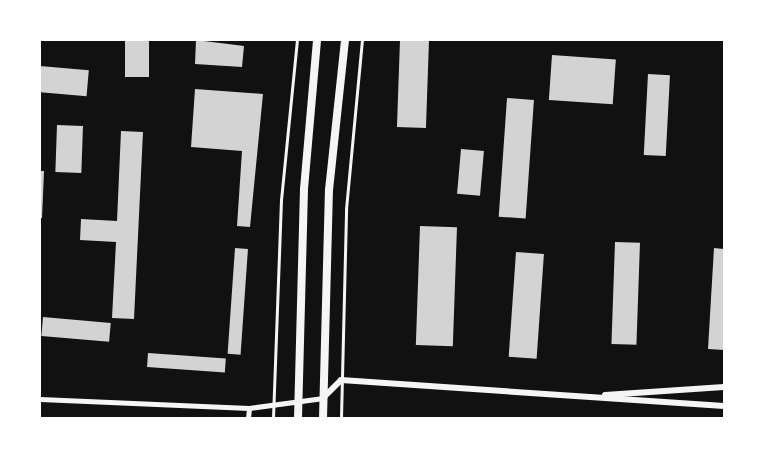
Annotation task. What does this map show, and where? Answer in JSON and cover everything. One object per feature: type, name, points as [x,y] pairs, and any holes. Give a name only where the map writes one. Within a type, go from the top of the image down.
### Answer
[{"type":"main road","points":[[298,418],[304,189],[317,40]]},
{"type":"main road","points":[[323,418],[329,190],[345,40]]},
{"type":"street","points":[[40,399],[249,408],[323,398],[341,380],[724,406]]},
{"type":"street","points":[[589,396],[724,387]]},
{"type":"street","points":[[248,418],[249,408]]},
{"type":"lane","points":[[273,418],[281,200],[297,40]]},
{"type":"lane","points":[[341,418],[346,209],[362,40]]},
{"type":"building","points":[[125,40],[149,40],[149,77],[125,77]]},
{"type":"building","points":[[196,40],[244,46],[242,67],[195,64]]},
{"type":"building","points":[[400,40],[429,41],[426,128],[397,127]]},
{"type":"building","points":[[552,55],[616,59],[613,104],[549,100]]},
{"type":"building","points":[[40,66],[89,70],[87,96],[40,92]]},
{"type":"building","points":[[648,74],[670,75],[666,156],[644,155]]},
{"type":"building","points":[[195,89],[263,94],[250,227],[237,226],[242,151],[191,147]]},
{"type":"building","points":[[507,98],[534,100],[526,219],[499,217]]},
{"type":"building","points":[[57,125],[83,126],[81,173],[55,172]]},
{"type":"building","points":[[121,131],[143,132],[134,319],[112,318],[116,242],[80,240],[81,219],[117,221]]},
{"type":"building","points":[[461,149],[484,151],[480,196],[457,194]]},
{"type":"building","points":[[40,171],[44,171],[42,218],[40,218]]},
{"type":"building","points":[[420,226],[457,227],[453,346],[416,345]]},
{"type":"building","points":[[615,242],[640,243],[636,345],[611,344]]},
{"type":"building","points":[[235,248],[248,249],[241,355],[228,354]]},
{"type":"building","points":[[714,248],[724,249],[724,350],[708,349]]},
{"type":"building","points":[[516,252],[544,254],[537,359],[509,357]]},
{"type":"building","points":[[43,317],[111,323],[109,342],[41,336]]},
{"type":"building","points":[[148,353],[226,358],[225,372],[147,367]]}]
